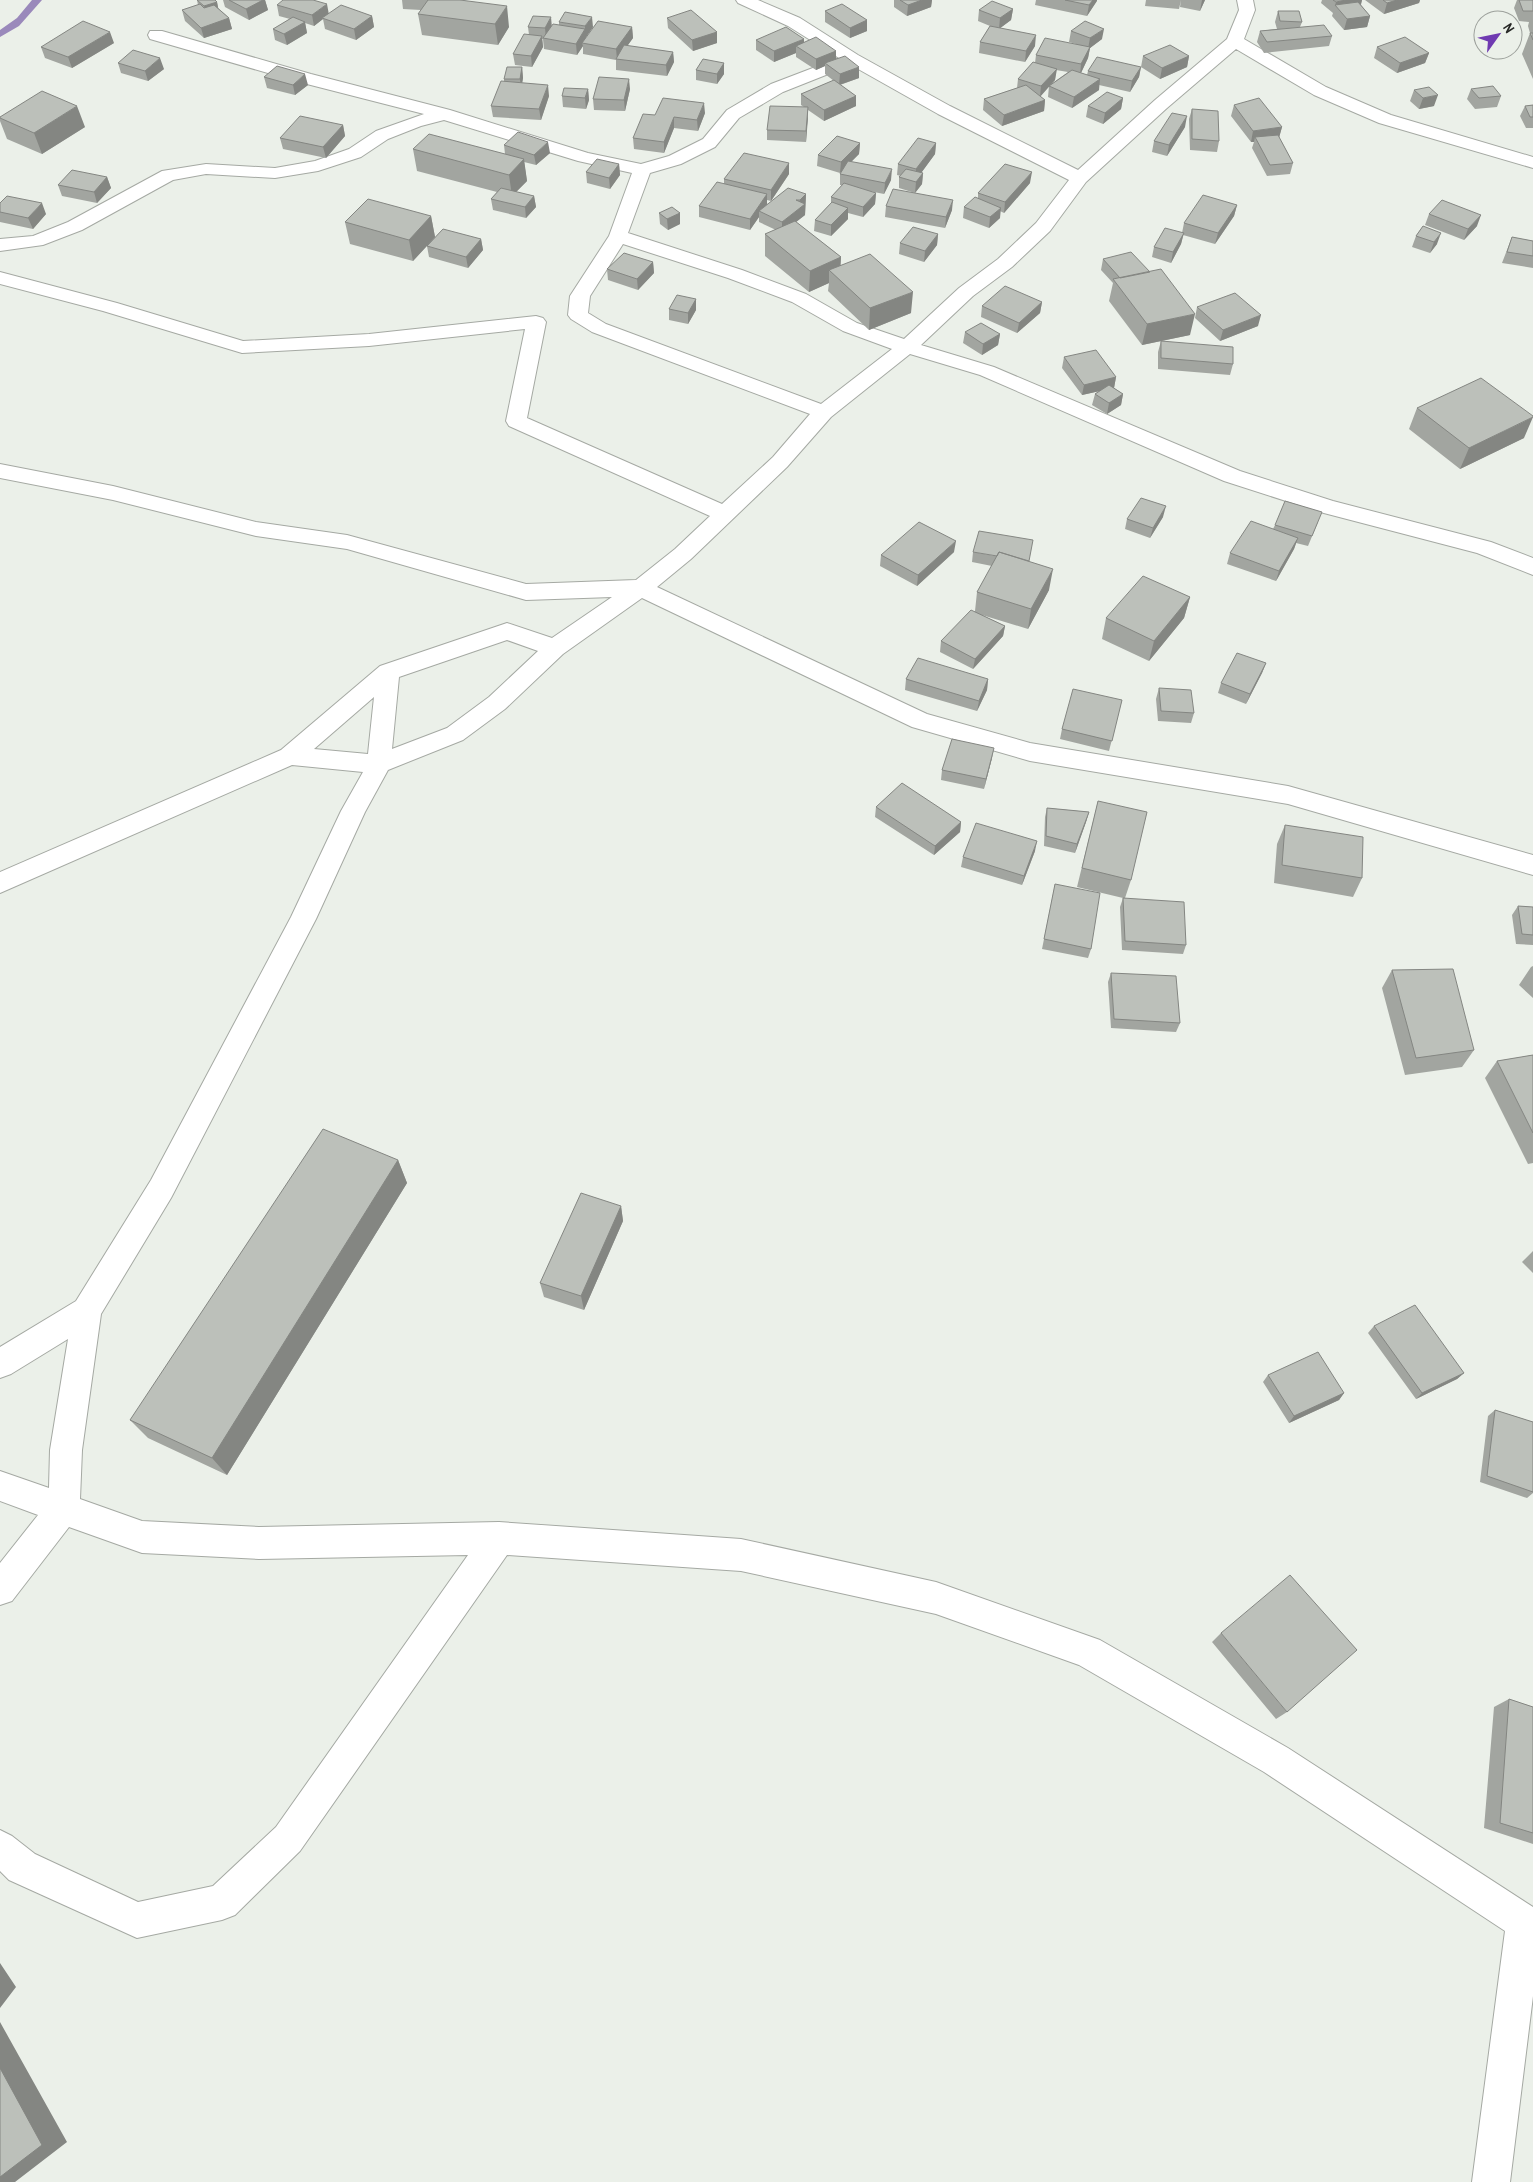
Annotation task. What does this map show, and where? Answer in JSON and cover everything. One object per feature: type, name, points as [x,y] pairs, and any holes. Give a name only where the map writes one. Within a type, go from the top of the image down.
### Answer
[{"type":"street","points":[[744,0],[794,22],[852,59],[944,110],[1080,178]]},
{"type":"street","points":[[290,756],[379,764],[456,734],[497,704],[554,648],[641,588],[683,554],[780,462],[824,412],[907,347],[966,292],[1005,263],[1043,227],[1080,178],[1160,104],[1234,41],[1247,10],[1244,0]]},
{"type":"street","points":[[156,35],[444,114],[584,157],[642,170],[675,160],[709,143],[733,114],[777,88],[852,59]]},
{"type":"street","points":[[1234,41],[1320,91],[1385,119],[1533,163]]},
{"type":"street","points":[[382,135],[397,102]]},
{"type":"street","points":[[0,245],[36,241],[75,226],[168,175],[206,168],[276,173],[318,166],[355,152],[382,135],[415,122],[444,114]]},
{"type":"street","points":[[642,170],[618,236],[580,296],[578,315],[599,328],[824,412]]},
{"type":"street","points":[[618,236],[735,274],[799,298],[850,326],[907,347],[987,371],[1232,476],[1328,506],[1483,547],[1533,567]]},
{"type":"street","points":[[0,278],[242,347],[369,340],[536,322],[516,421],[725,514]]},
{"type":"street","points":[[0,471],[113,493],[256,529],[347,542],[526,592],[641,588],[920,721],[1030,752],[1288,795],[1533,865]]},
{"type":"street","points":[[0,883],[290,756],[388,672],[508,631],[554,648]]},
{"type":"street","points":[[0,1590],[64,1508],[66,1450],[87,1311],[161,1189],[303,919],[353,811],[379,764],[388,672]]},
{"type":"street","points":[[0,1364],[87,1311]]},
{"type":"street","points":[[0,1486],[142,1537],[259,1543],[499,1538],[741,1556],[936,1598],[1088,1652],[1276,1760],[1529,1923],[1491,2182]]},
{"type":"street","points":[[0,1848],[22,1867],[138,1920],[222,1902],[288,1839],[499,1538]]},
{"type":"building","points":[[197,0],[215,0],[217,2],[204,6]]},
{"type":"building","points":[[229,0],[263,0],[246,9]]},
{"type":"building","points":[[283,0],[313,0],[327,4],[312,15],[277,5]]},
{"type":"building","points":[[428,0],[460,0],[507,6],[495,24],[418,14]]},
{"type":"building","points":[[900,0],[922,0],[908,5]]},
{"type":"building","points":[[1065,0],[1093,0],[1089,5]]},
{"type":"building","points":[[1383,0],[1397,0],[1387,3]]},
{"type":"building","points":[[1519,0],[1533,0],[1533,11],[1523,10]]},
{"type":"building","points":[[992,1],[1013,9],[1000,18],[979,10]]},
{"type":"building","points":[[1358,2],[1370,16],[1347,19],[1335,5]]},
{"type":"building","points":[[200,4],[204,8],[214,5],[229,18],[201,28],[182,10]]},
{"type":"building","points":[[842,4],[867,20],[850,28],[825,11]]},
{"type":"building","points":[[341,5],[372,16],[354,29],[322,18]]},
{"type":"building","points":[[691,10],[717,32],[692,40],[667,18]]},
{"type":"building","points":[[1278,11],[1299,11],[1302,22],[1280,21]]},
{"type":"building","points":[[565,12],[592,17],[585,26],[559,22]]},
{"type":"building","points":[[533,16],[551,17],[545,28],[528,27]]},
{"type":"building","points":[[293,17],[305,22],[284,34],[273,29]]},
{"type":"building","points":[[83,21],[110,32],[68,57],[41,47]]},
{"type":"building","points":[[598,21],[632,27],[616,49],[582,43]]},
{"type":"building","points":[[1085,21],[1104,29],[1090,38],[1071,31]]},
{"type":"building","points":[[553,24],[585,29],[576,44],[543,38]]},
{"type":"building","points":[[1324,25],[1332,36],[1267,42],[1260,31]]},
{"type":"building","points":[[990,26],[1036,35],[1026,51],[980,42]]},
{"type":"building","points":[[786,27],[804,39],[774,51],[756,40]]},
{"type":"building","points":[[524,34],[542,36],[531,56],[513,54]]},
{"type":"building","points":[[816,37],[836,51],[816,59],[796,46]]},
{"type":"building","points":[[1405,37],[1429,53],[1400,63],[1377,47]]},
{"type":"building","points":[[1045,38],[1090,47],[1081,64],[1036,55]]},
{"type":"building","points":[[624,45],[673,52],[666,65],[616,59]]},
{"type":"building","points":[[1170,45],[1189,56],[1162,68],[1143,56]]},
{"type":"building","points":[[133,50],[160,58],[145,71],[118,63]]},
{"type":"building","points":[[845,56],[859,67],[840,74],[825,63]]},
{"type":"building","points":[[1097,57],[1141,67],[1132,81],[1088,71]]},
{"type":"building","points":[[703,59],[724,63],[717,74],[696,70]]},
{"type":"building","points":[[1033,62],[1057,69],[1041,86],[1018,79]]},
{"type":"building","points":[[277,66],[305,74],[293,85],[264,77]]},
{"type":"building","points":[[507,67],[522,67],[520,79],[504,79]]},
{"type":"building","points":[[1072,70],[1100,79],[1074,97],[1049,86]]},
{"type":"building","points":[[599,77],[629,79],[624,100],[593,99]]},
{"type":"building","points":[[834,80],[856,96],[824,110],[801,94]]},
{"type":"building","points":[[501,81],[548,85],[539,109],[491,106]]},
{"type":"building","points":[[1026,85],[1045,100],[1004,115],[984,99]]},
{"type":"building","points":[[1493,86],[1501,96],[1479,98],[1471,89]]},
{"type":"building","points":[[1429,87],[1438,95],[1423,98],[1414,90]]},
{"type":"building","points":[[564,88],[588,89],[585,98],[562,96]]},
{"type":"building","points":[[42,91],[77,106],[34,133],[0,118],[0,117]]},
{"type":"building","points":[[1107,92],[1123,98],[1105,113],[1088,106]]},
{"type":"building","points":[[663,98],[704,103],[697,120],[674,117],[664,142],[633,138],[643,114],[655,115]]},
{"type":"building","points":[[1259,98],[1282,127],[1253,131],[1234,105]]},
{"type":"building","points":[[1533,105],[1533,117],[1530,117],[1525,106]]},
{"type":"building","points":[[770,106],[808,107],[806,131],[767,130]]},
{"type":"building","points":[[1192,109],[1218,111],[1219,141],[1192,139]]},
{"type":"building","points":[[1172,113],[1187,116],[1169,145],[1154,141]]},
{"type":"building","points":[[300,116],[343,125],[323,147],[280,138]]},
{"type":"building","points":[[518,132],[548,142],[534,155],[504,145]]},
{"type":"building","points":[[429,134],[524,159],[509,175],[413,149]]},
{"type":"building","points":[[1278,135],[1293,163],[1270,165],[1255,137]]},
{"type":"building","points":[[837,136],[860,143],[841,162],[818,155]]},
{"type":"building","points":[[918,138],[936,143],[916,169],[898,164]]},
{"type":"building","points":[[744,153],[789,163],[771,190],[724,179]]},
{"type":"building","points":[[597,159],[619,164],[609,178],[586,172]]},
{"type":"building","points":[[848,161],[892,169],[885,183],[840,174]]},
{"type":"building","points":[[1005,164],[1032,172],[1005,202],[978,193]]},
{"type":"building","points":[[906,169],[923,173],[916,182],[899,177]]},
{"type":"building","points":[[72,170],[107,177],[94,192],[58,185]]},
{"type":"building","points":[[717,182],[767,194],[750,219],[699,206]]},
{"type":"building","points":[[844,183],[876,193],[863,207],[831,197]]},
{"type":"building","points":[[501,188],[534,196],[525,207],[491,199]]},
{"type":"building","points":[[788,188],[806,194],[800,200],[796,200],[805,204],[782,222],[759,211]]},
{"type":"building","points":[[893,189],[953,200],[946,217],[886,206]]},
{"type":"building","points":[[1203,195],[1237,205],[1218,233],[1184,223]]},
{"type":"building","points":[[7,196],[42,203],[28,218],[0,212],[0,203]]},
{"type":"building","points":[[975,197],[1001,208],[990,217],[964,207]]},
{"type":"building","points":[[368,199],[431,216],[409,240],[345,222]]},
{"type":"building","points":[[1442,200],[1481,215],[1468,229],[1429,214]]},
{"type":"building","points":[[832,202],[848,208],[831,225],[815,220]]},
{"type":"building","points":[[672,207],[680,213],[667,219],[659,213]]},
{"type":"building","points":[[795,221],[841,257],[810,271],[765,234]]},
{"type":"building","points":[[1423,226],[1441,233],[1434,242],[1416,236]]},
{"type":"building","points":[[913,227],[938,234],[925,251],[900,243]]},
{"type":"building","points":[[1165,228],[1184,233],[1173,252],[1154,247]]},
{"type":"building","points":[[443,229],[481,239],[466,257],[427,246]]},
{"type":"building","points":[[1512,237],[1533,241],[1533,256],[1507,252]]},
{"type":"building","points":[[1131,252],[1150,272],[1120,278],[1103,259]]},
{"type":"building","points":[[624,253],[653,262],[637,279],[607,269]]},
{"type":"building","points":[[870,254],[913,292],[870,308],[829,270]]},
{"type":"building","points":[[1161,269],[1195,314],[1147,324],[1113,279]]},
{"type":"building","points":[[1005,286],[1042,302],[1019,323],[982,306]]},
{"type":"building","points":[[1235,293],[1261,315],[1223,330],[1197,307]]},
{"type":"building","points":[[677,295],[696,299],[688,313],[669,309]]},
{"type":"building","points":[[981,323],[1000,334],[983,344],[965,332]]},
{"type":"building","points":[[1161,341],[1233,347],[1233,364],[1161,358]]},
{"type":"building","points":[[1096,350],[1116,377],[1084,385],[1064,357]]},
{"type":"building","points":[[1481,378],[1533,417],[1469,448],[1417,408]]},
{"type":"building","points":[[1109,385],[1123,394],[1109,403],[1095,394]]},
{"type":"building","points":[[1141,498],[1166,506],[1153,528],[1127,519]]},
{"type":"building","points":[[1285,501],[1322,512],[1312,536],[1275,525]]},
{"type":"building","points":[[1251,521],[1298,538],[1279,571],[1230,553]]},
{"type":"building","points":[[919,522],[956,541],[918,575],[881,555]]},
{"type":"building","points":[[979,531],[1033,540],[1029,561],[999,552],[997,556],[973,552]]},
{"type":"building","points":[[999,552],[1053,569],[1031,609],[977,592]]},
{"type":"building","points":[[1143,576],[1190,597],[1154,641],[1106,618]]},
{"type":"building","points":[[971,610],[1005,626],[975,659],[941,641]]},
{"type":"building","points":[[1237,653],[1266,663],[1250,694],[1221,683]]},
{"type":"building","points":[[918,658],[988,679],[979,701],[906,679]]},
{"type":"building","points":[[1159,688],[1191,690],[1194,713],[1161,711]]},
{"type":"building","points":[[1073,689],[1122,700],[1112,741],[1062,729]]},
{"type":"building","points":[[952,739],[994,748],[986,779],[942,770]]},
{"type":"building","points":[[902,783],[961,822],[935,846],[876,807]]},
{"type":"building","points":[[1098,801],[1147,812],[1131,880],[1082,868]]},
{"type":"building","points":[[1047,808],[1089,812],[1077,844],[1046,836]]},
{"type":"building","points":[[976,823],[1037,841],[1024,876],[963,857]]},
{"type":"building","points":[[1285,825],[1363,837],[1362,878],[1282,865]]},
{"type":"building","points":[[1055,884],[1100,893],[1091,949],[1044,939]]},
{"type":"building","points":[[1123,898],[1184,902],[1186,945],[1125,941]]},
{"type":"building","points":[[1518,906],[1533,907],[1533,935],[1522,934]]},
{"type":"building","points":[[1453,969],[1474,1050],[1416,1058],[1392,970]]},
{"type":"building","points":[[1111,973],[1176,976],[1180,1023],[1114,1019]]},
{"type":"building","points":[[1533,1055],[1533,1133],[1497,1061]]},
{"type":"building","points":[[323,1129],[398,1160],[212,1458],[130,1420]]},
{"type":"building","points":[[581,1193],[621,1206],[581,1296],[540,1283]]},
{"type":"building","points":[[1415,1305],[1464,1373],[1422,1393],[1374,1326]]},
{"type":"building","points":[[1318,1352],[1344,1393],[1294,1416],[1268,1375]]},
{"type":"building","points":[[1495,1410],[1533,1422],[1533,1492],[1487,1476]]},
{"type":"building","points":[[1290,1575],[1357,1650],[1287,1712],[1221,1633]]},
{"type":"building","points":[[1509,1699],[1533,1707],[1533,1833],[1500,1823]]},
{"type":"building","points":[[0,2068],[42,2145],[0,2177]]},
{"type":"waterway","points":[[0,34],[21,20],[37,0]]}]
